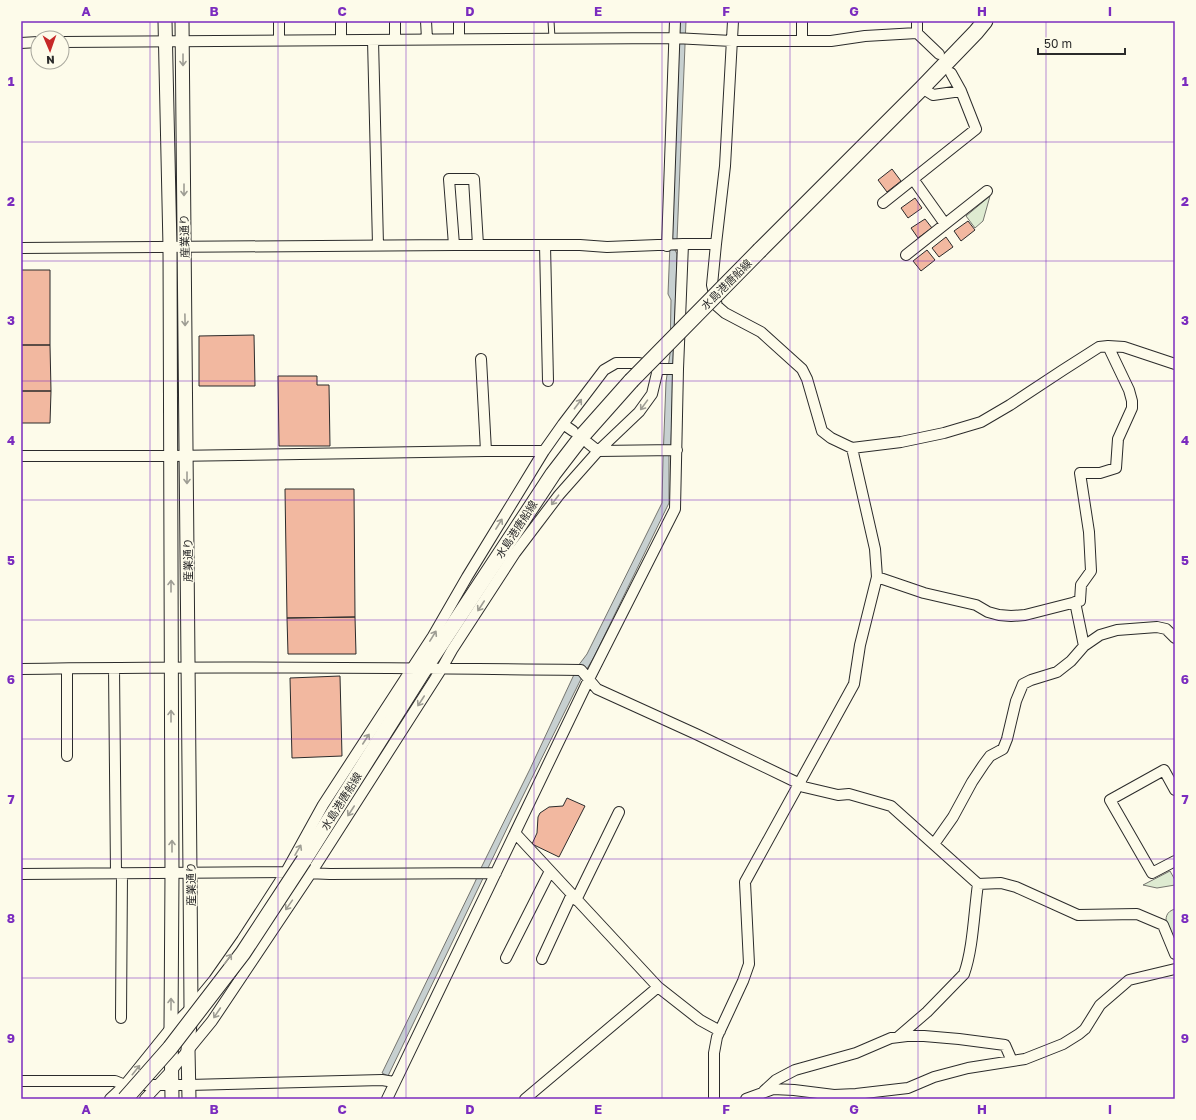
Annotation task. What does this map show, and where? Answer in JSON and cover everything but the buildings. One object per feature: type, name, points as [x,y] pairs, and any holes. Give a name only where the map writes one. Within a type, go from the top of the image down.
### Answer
[{"type":"main road","name":"水島港唐船線","points":[[125,1092],[170,1048],[244,953],[308,866],[418,668],[553,474],[583,435],[630,381],[922,88],[985,21]]},
{"type":"street","name":"産業通り","points":[[166,21],[170,247],[172,1099]]},
{"type":"street","name":"産業通り","points":[[182,21],[191,1008],[188,1050],[189,1099]]},
{"type":"street","points":[[279,21],[279,40]]},
{"type":"street","points":[[341,21],[341,40]]},
{"type":"street","points":[[395,21],[395,39]]},
{"type":"street","points":[[426,21],[427,39]]},
{"type":"street","points":[[458,21],[459,39]]},
{"type":"street","points":[[667,246],[675,21]]},
{"type":"street","points":[[733,21],[725,159],[712,285],[718,306],[725,313],[761,332],[802,369],[807,379],[822,431],[831,438],[852,448],[902,442],[944,434],[981,422],[1010,405],[1099,347],[1124,347],[1175,364]]},
{"type":"street","points":[[802,21],[802,41]]},
{"type":"street","points":[[917,21],[917,33],[938,54]]},
{"type":"street","points":[[70,42],[552,38],[674,38],[732,41],[831,41],[865,36],[917,33]]},
{"type":"street","points":[[373,40],[378,245]]},
{"type":"street","points":[[883,202],[976,130],[962,91],[951,73]]},
{"type":"street","points":[[922,88],[933,95],[962,91]]},
{"type":"street","points":[[454,245],[449,179],[474,179],[478,245]]},
{"type":"street","points":[[912,179],[945,224]]},
{"type":"street","points":[[906,255],[987,191]]},
{"type":"street","points":[[387,1099],[589,679],[675,508],[678,369],[683,244]]},
{"type":"street","points":[[21,248],[378,245],[580,245],[607,247],[716,244]]},
{"type":"street","points":[[545,245],[548,381]]},
{"type":"street","points":[[877,577],[924,592],[976,605],[988,612],[999,615],[1025,615],[1080,601],[1081,585],[1091,570],[1089,532],[1080,473],[1100,473],[1116,468],[1118,439],[1132,408],[1132,396],[1108,346]]},
{"type":"street","points":[[481,358],[486,451]]},
{"type":"street","points":[[125,1092],[171,1028],[191,1008],[214,980],[286,872],[324,805],[418,668],[433,636],[466,577],[544,451],[604,370],[616,363],[639,363],[658,369],[678,369]]},
{"type":"street","points":[[145,1099],[171,1071],[216,1015],[308,866],[442,668],[452,650],[515,553],[559,495],[598,451],[639,412],[652,394],[658,369]]},
{"type":"street","points":[[563,424],[573,431]]},
{"type":"street","points":[[588,443],[598,451],[677,450]]},
{"type":"street","points":[[714,1099],[714,1053],[717,1037],[743,981],[749,964],[745,882],[798,783],[854,684],[860,645],[877,577],[875,549],[852,448]]},
{"type":"street","points":[[21,456],[187,456],[544,451]]},
{"type":"street","points":[[1075,602],[1084,646]]},
{"type":"street","points":[[934,844],[953,817],[984,764],[990,756],[1003,749],[1007,739],[1016,701],[1023,684],[1057,672],[1072,661],[1084,646],[1100,635],[1117,630],[1157,627],[1166,629],[1175,638]]},
{"type":"street","points":[[114,668],[121,1018]]},
{"type":"street","points":[[21,669],[442,668],[581,670],[597,689],[696,734],[804,787],[838,795],[849,794],[891,806],[978,884],[1001,883],[1016,887],[1078,915],[1137,914],[1146,916],[1163,925],[1175,954]]},
{"type":"street","points":[[67,669],[67,756]]},
{"type":"street","points":[[1175,790],[1164,770],[1110,800],[1152,873],[1175,861]]},
{"type":"street","points":[[542,959],[619,812]]},
{"type":"street","points":[[515,833],[658,987],[700,1020],[720,1031]]},
{"type":"street","points":[[21,874],[190,874],[286,872],[308,866],[330,874],[496,873]]},
{"type":"street","points":[[506,958],[550,871]]},
{"type":"street","points":[[898,1037],[927,1012],[964,974],[971,938],[978,884]]},
{"type":"street","points":[[746,1099],[773,1089],[834,1095],[908,1088],[934,1077],[968,1068],[1025,1059],[1063,1044],[1079,1034],[1085,1029],[1100,1005],[1129,980],[1175,969]]},
{"type":"street","points":[[525,1099],[658,987]]},
{"type":"street","points":[[757,1096],[770,1087],[776,1080],[795,1070],[856,1053],[891,1038],[898,1037],[924,1036],[1005,1045],[1012,1062]]},
{"type":"street","points":[[110,1099],[125,1092],[159,1084],[189,1085],[382,1080],[394,1082]]},
{"type":"street","points":[[21,1081],[115,1081],[125,1092]]},
{"type":"lane","points":[[551,21],[552,38]]},
{"type":"green space","points":[[990,196],[983,221],[975,228],[966,216]]},
{"type":"green space","points":[[1170,871],[1175,880],[1175,885],[1157,888],[1143,885]]},
{"type":"green space","points":[[1175,909],[1175,946],[1168,931],[1166,920],[1167,915]]},
{"type":"shaded area","points":[[679,21],[686,21],[677,240],[675,250],[677,254],[671,446],[669,455],[669,503],[594,657],[581,679],[512,818],[388,1076],[382,1073],[530,769],[578,666],[587,654],[662,503],[666,382],[670,354],[671,300],[668,294]]}]
